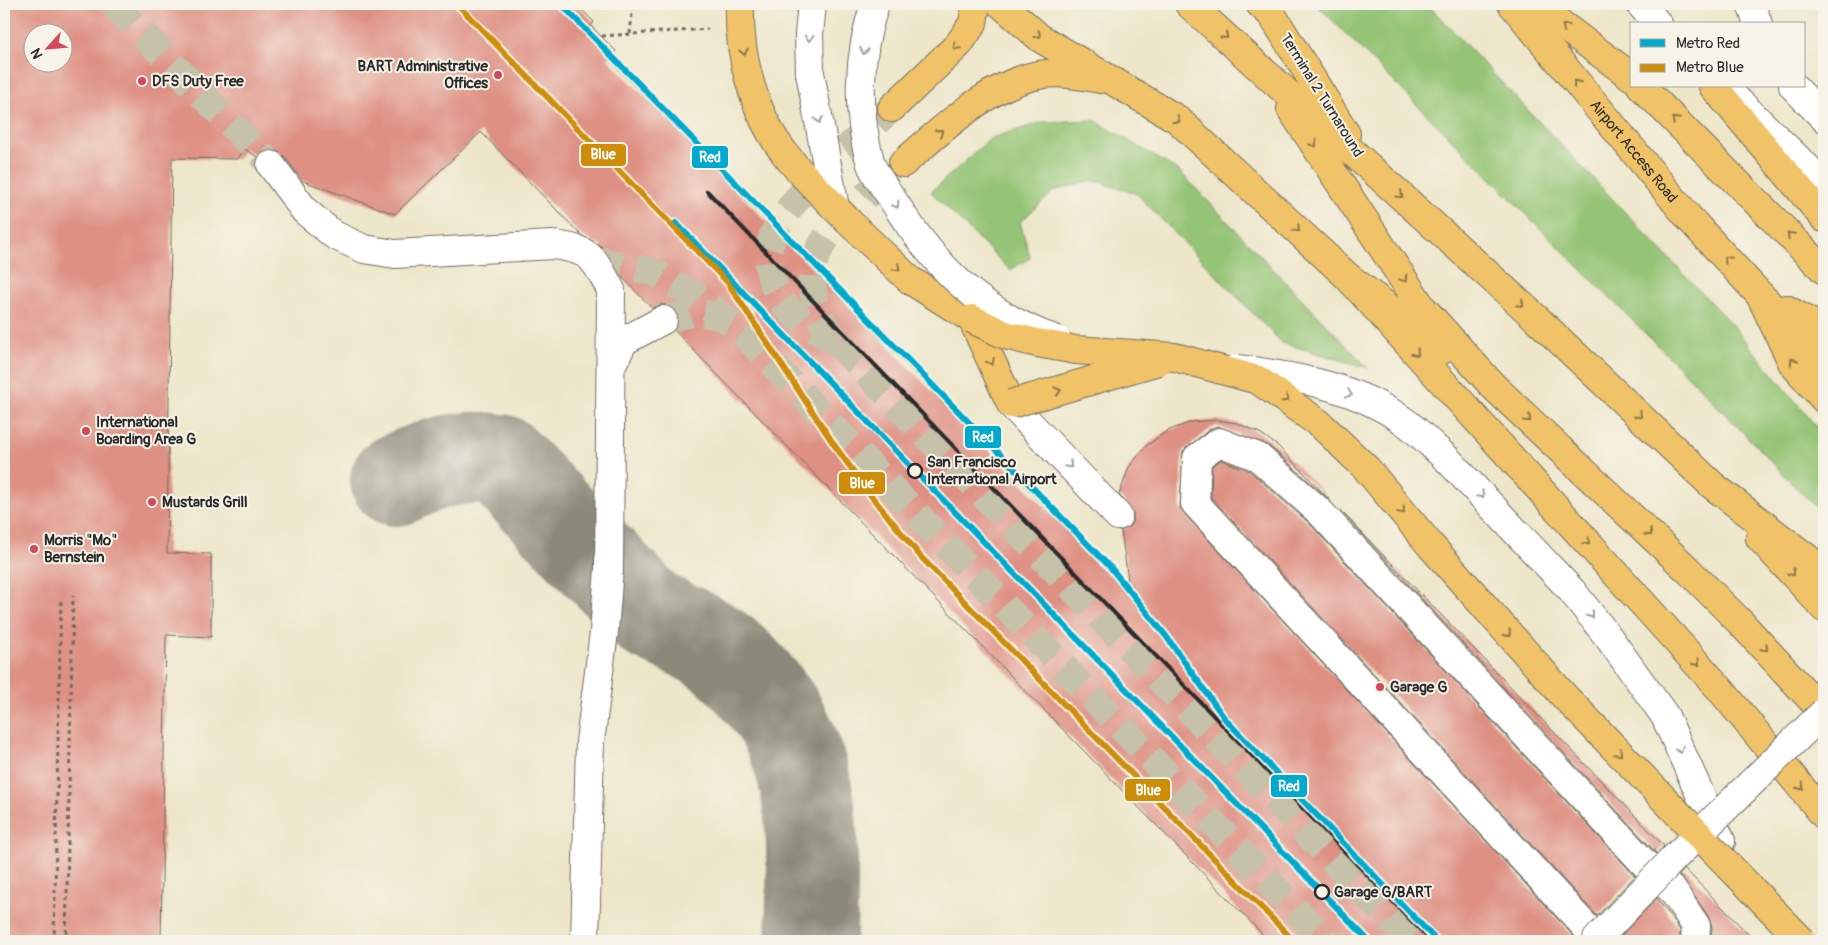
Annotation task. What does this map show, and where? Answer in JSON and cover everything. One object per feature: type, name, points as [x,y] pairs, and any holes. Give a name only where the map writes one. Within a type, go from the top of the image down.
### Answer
[{"type":"main road","points":[[892,108],[959,44],[973,23],[976,4]]},
{"type":"main road","points":[[1002,4],[1040,38],[1136,93],[1177,119],[1348,277],[1720,689],[1824,815]]},
{"type":"main road","points":[[1189,4],[1536,318],[1712,485],[1824,608]]},
{"type":"main road","name":"Terminal 2 Turnaround","points":[[1260,4],[1272,15],[1364,162]]},
{"type":"main road","points":[[1519,6],[1630,76]]},
{"type":"main road","name":"Airport Access Road","points":[[1519,6],[1689,218],[1760,295],[1824,360]]},
{"type":"main road","points":[[740,15],[751,83],[764,119],[785,154],[835,208],[910,280],[972,319],[1005,334],[1037,343],[1076,350],[1175,357],[1258,380],[1320,424],[1366,468],[1431,546],[1564,697],[1802,941]]},
{"type":"main road","points":[[903,163],[974,106],[1007,86],[1039,75],[1070,74],[1100,79],[1136,93]]},
{"type":"main road","points":[[1268,74],[1421,306],[1493,386],[1740,622],[1824,712]]},
{"type":"main road","points":[[1643,88],[1824,270]]},
{"type":"main road","points":[[1715,88],[1824,218]]},
{"type":"main road","points":[[1348,277],[1493,386]]},
{"type":"main road","points":[[1760,295],[1824,330]]},
{"type":"main road","points":[[1760,295],[1793,364],[1824,398]]},
{"type":"main road","points":[[972,319],[1011,404],[1175,357]]},
{"type":"main road","points":[[1712,485],[1824,571]]},
{"type":"street","points":[[812,4],[809,34],[810,72],[835,208]]},
{"type":"street","points":[[875,4],[863,54],[860,89],[863,127],[870,163],[904,219],[939,266],[986,305],[1036,333],[1094,352],[1254,371],[1315,382],[1368,400],[1407,424],[1448,460],[1541,558],[1572,591],[1609,638],[1665,716],[1734,871]]},
{"type":"street","points":[[1640,4],[1656,22]]},
{"type":"street","points":[[1751,4],[1757,22]]},
{"type":"street","points":[[1724,88],[1824,184]]},
{"type":"street","points":[[1796,88],[1824,118]]},
{"type":"street","points":[[271,165],[305,211],[334,235],[364,249],[395,254],[552,245],[576,248],[595,260],[611,290],[612,364],[609,569],[604,632],[590,742],[585,941]]},
{"type":"street","points":[[612,364],[624,341],[663,320]]},
{"type":"street","points":[[1011,404],[1118,516]]},
{"type":"street","points":[[1695,941],[1696,926],[1673,891],[1656,876],[1320,512],[1258,457],[1219,442],[1197,458],[1195,503],[1597,941],[1656,876],[1824,712]]},
{"type":"path","points":[[630,34],[633,4]]},
{"type":"path","points":[[602,36],[630,34],[740,15]]},
{"type":"path","points":[[66,941],[73,596]]},
{"type":"path","points":[[54,941],[61,597]]},
{"type":"green space","points":[[1316,4],[1427,4],[1734,327],[1824,436],[1824,516],[1706,394]]},
{"type":"green space","points":[[1094,120],[1179,171],[1368,368],[1282,343],[1137,194],[1092,180],[1054,191],[1020,222],[1030,258],[1010,270],[931,192],[991,138],[1043,122]]},
{"type":"building","points":[[4,4],[576,4],[594,22],[591,26],[616,51],[608,59],[1130,594],[1121,531],[1129,527],[1133,520],[1133,513],[1119,495],[1129,467],[1146,446],[1167,431],[1191,422],[1216,420],[1237,423],[1260,433],[1278,446],[1329,499],[1268,445],[1217,426],[1210,429],[1183,451],[1180,509],[1578,941],[1269,941],[674,330],[679,320],[672,307],[663,304],[652,308],[621,276],[601,246],[581,235],[481,132],[395,214],[303,181],[284,156],[277,151],[269,150],[258,157],[244,149],[238,159],[172,158],[167,553],[211,554],[211,637],[166,635],[161,941],[4,941]]},
{"type":"building","points":[[1221,460],[1250,471],[1309,523],[1635,876],[1597,916],[1211,497],[1212,466]]},
{"type":"building","points":[[1339,509],[1664,846],[1657,854]]},
{"type":"building","points":[[1685,869],[1755,941],[1711,941],[1712,927],[1709,917],[1679,875]]},
{"type":"building","points":[[1657,898],[1680,930],[1680,941],[1616,941]]},
{"type":"taxiway","points":[[396,480],[446,461],[473,458],[500,460],[649,614],[717,649],[758,687],[780,719],[796,752],[806,786],[811,822],[811,941]]},
{"type":"tunnel","points":[[113,4],[271,165]]},
{"type":"tunnel","points":[[838,343],[807,324],[786,307],[773,284],[769,271],[768,253],[774,234],[785,215],[801,195],[819,175],[892,108]]},
{"type":"tunnel","points":[[836,340],[824,324],[816,305],[812,283],[814,262],[820,248],[840,221],[903,163]]},
{"type":"tunnel","points":[[595,260],[654,272],[694,295],[740,330],[1326,941]]},
{"type":"tunnel","points":[[663,320],[695,312],[723,317]]},
{"type":"tunnel","points":[[838,343],[1410,941]]},
{"type":"railway","points":[[707,191],[1431,941]]},
{"type":"metro line","name":"Blue","points":[[457,4],[728,283],[835,446],[872,497],[921,557],[1294,941]]},
{"type":"metro line","name":"Red","points":[[561,4],[1111,568],[1166,636],[1225,719],[1437,941]]},
{"type":"metro line","name":"Red","points":[[676,223],[1369,941]]},
{"type":"place","name":"BART Administrative Offices","points":[[498,75]]},
{"type":"place","name":"DFS Duty Free","points":[[142,81]]},
{"type":"place","name":"International Boarding Area G","points":[[86,431]]},
{"type":"place","name":"San Francisco International Airport","points":[[915,471]]},
{"type":"place","name":"Mustards Grill","points":[[152,502]]},
{"type":"place","name":"Morris \"Mo\" Bernstein","points":[[34,549]]},
{"type":"place","name":"Garage G","points":[[1380,687]]},
{"type":"place","name":"Garage G/BART","points":[[1322,892]]}]
